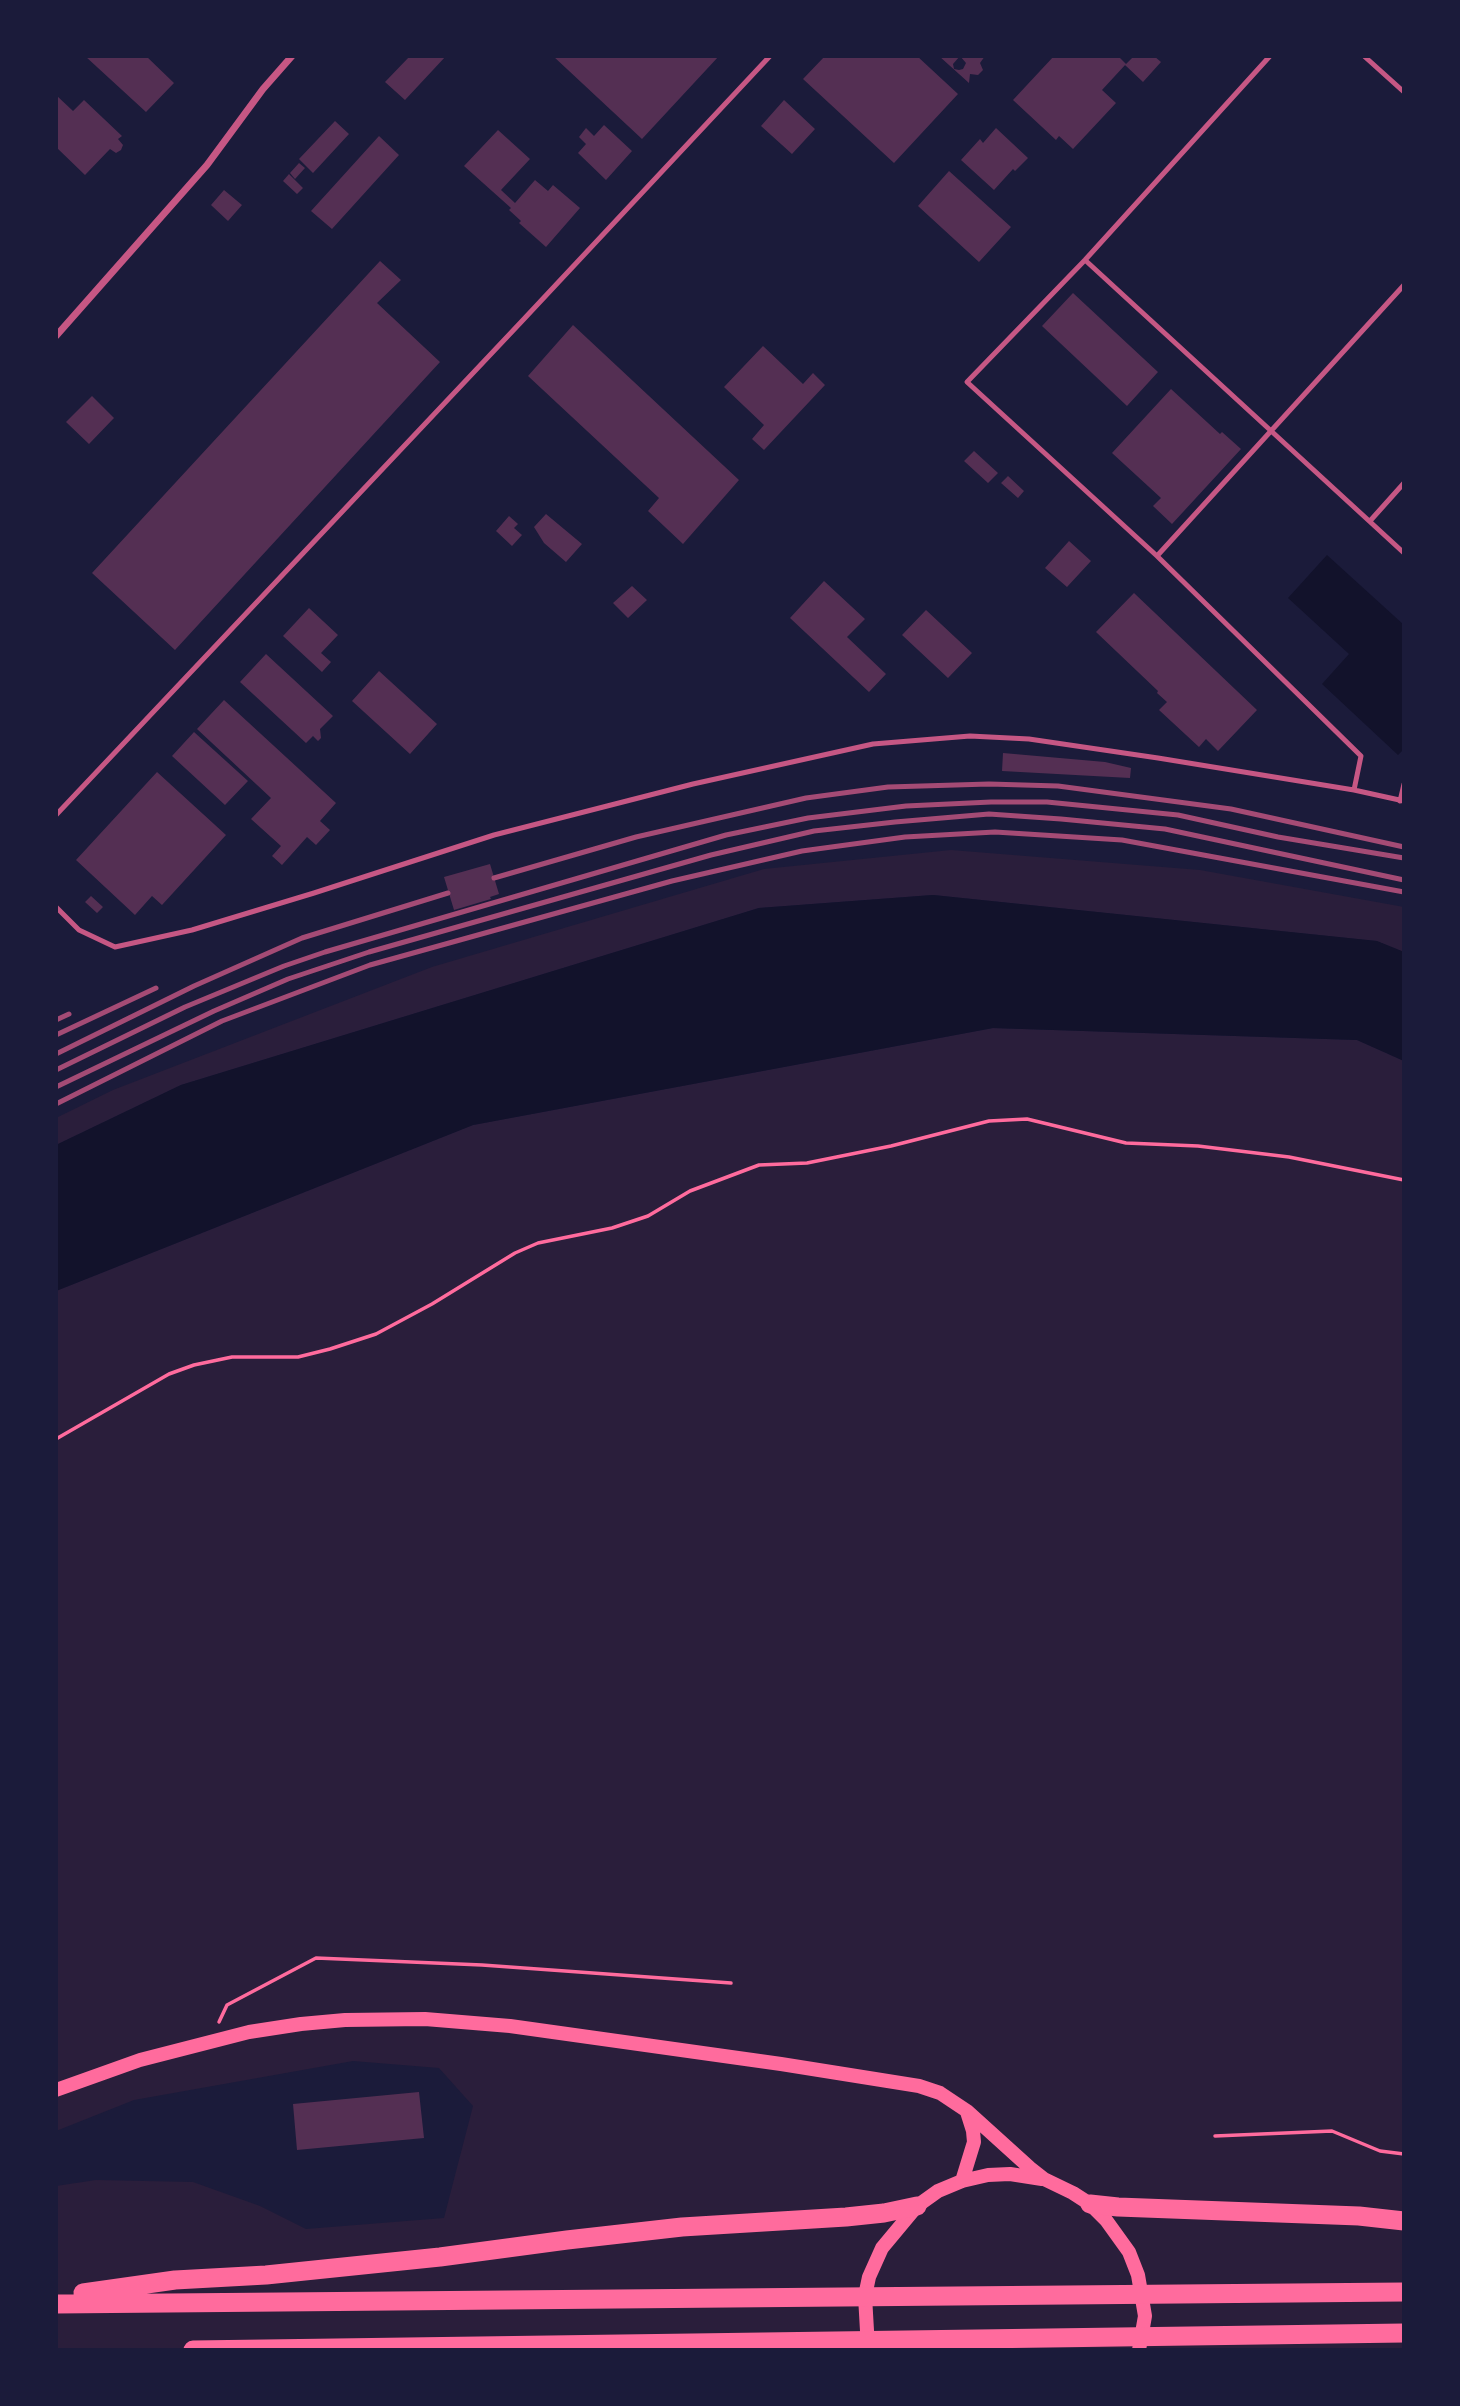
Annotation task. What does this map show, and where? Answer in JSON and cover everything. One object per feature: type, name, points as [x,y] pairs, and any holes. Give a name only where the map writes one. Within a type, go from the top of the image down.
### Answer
[{"type":"highway","points":[[1090,2204],[1359,2216],[1404,2221]]},
{"type":"highway","points":[[56,2297],[175,2280],[266,2275],[440,2258],[567,2240],[669,2229],[846,2217],[917,2206]]},
{"type":"highway","points":[[56,2304],[1404,2292]]},
{"type":"highway","points":[[193,2350],[1404,2333]]},
{"type":"main road","points":[[56,2090],[140,2060],[211,2040],[301,2024],[345,2020],[425,2019],[469,2021],[894,2081],[940,2093],[967,2111],[1017,2158],[1044,2179],[1073,2193],[1099,2211],[1129,2252],[1138,2275],[1145,2316],[1139,2350]]},
{"type":"main road","points":[[962,2181],[974,2142],[974,2131],[967,2111]]},
{"type":"main road","points":[[869,2350],[865,2296],[875,2261],[882,2248],[917,2206],[962,2181],[988,2175],[1010,2174],[1044,2179]]},
{"type":"street","points":[[56,336],[207,165],[263,89],[292,56]]},
{"type":"lane","points":[[56,815],[770,56]]},
{"type":"lane","points":[[1270,56],[1085,260],[967,383],[1157,556],[1361,757],[1354,790]]},
{"type":"lane","points":[[1364,56],[1404,92]]},
{"type":"lane","points":[[1085,260],[1404,553]]},
{"type":"lane","points":[[1157,556],[1404,285]]},
{"type":"lane","points":[[1370,521],[1404,483]]},
{"type":"lane","points":[[56,907],[79,930],[115,947],[192,930],[494,835],[693,783],[873,744],[970,736],[1030,739],[1354,790],[1402,801],[1404,784]]},
{"type":"path","points":[[56,1439],[169,1374],[194,1365],[232,1357],[298,1357],[376,1334],[432,1304],[515,1253],[538,1243],[612,1228],[648,1216],[690,1191],[759,1165],[807,1163],[891,1146],[989,1121],[1027,1119],[1126,1143],[1198,1146],[1289,1157],[1404,1180]]},
{"type":"path","points":[[211,2040],[227,2005],[316,1958],[482,1965],[731,1983]]},
{"type":"path","points":[[1215,2136],[1332,2131],[1380,2151],[1404,2154]]},
{"type":"shaded area","points":[[1327,555],[1404,625],[1404,749],[1398,755],[1322,684],[1349,654],[1288,598]]},
{"type":"shaded area","points":[[951,850],[1200,870],[1404,907],[1404,952],[1376,941],[933,895],[759,908],[181,1085],[56,1145],[56,1118],[113,1090],[432,967],[764,869]]},
{"type":"shaded area","points":[[933,895],[1377,941],[1404,952],[1404,1061],[1357,1040],[993,1028],[473,1125],[56,1291],[56,1145],[181,1085],[759,908]]},
{"type":"shaded area","points":[[993,1028],[1357,1040],[1404,1061],[1404,2350],[56,2350],[56,2186],[96,2180],[193,2182],[260,2206],[306,2229],[444,2218],[473,2106],[439,2068],[353,2061],[134,2100],[56,2131],[56,1291],[473,1125]]},
{"type":"building","points":[[85,56],[146,56],[174,83],[146,112]]},
{"type":"building","points":[[410,56],[446,56],[405,100],[385,82]]},
{"type":"building","points":[[553,56],[719,56],[642,139]]},
{"type":"building","points":[[825,56],[917,56],[958,94],[894,163],[803,79]]},
{"type":"building","points":[[939,56],[960,56],[985,56],[980,63],[983,70],[978,75],[970,74],[969,83]],"holes":[[[960,56],[966,63],[963,69],[954,69],[953,64]]]},
{"type":"building","points":[[1054,56],[1118,56],[1126,64],[1102,90],[1116,103],[1073,149],[1059,136],[1056,140],[1013,100]]},
{"type":"building","points":[[1134,56],[1154,56],[1161,62],[1143,82],[1125,65]]},
{"type":"building","points":[[56,95],[73,111],[84,100],[122,136],[118,139],[123,145],[121,150],[116,153],[110,149],[85,175],[56,147]]},
{"type":"building","points":[[784,100],[815,129],[792,154],[761,126]]},
{"type":"building","points":[[335,121],[349,134],[313,173],[299,159]]},
{"type":"building","points":[[604,125],[632,151],[606,180],[578,153],[586,144],[579,137],[586,128],[594,136]]},
{"type":"building","points":[[996,128],[1028,158],[1015,171],[1013,169],[994,190],[961,160],[980,139],[983,143]]},
{"type":"building","points":[[498,130],[530,159],[501,190],[515,203],[535,180],[548,191],[553,185],[580,208],[546,247],[519,223],[521,221],[509,210],[511,208],[464,166]]},
{"type":"building","points":[[379,136],[399,155],[332,229],[311,211]]},
{"type":"building","points":[[299,163],[305,168],[295,179],[290,173]]},
{"type":"building","points":[[949,171],[1011,227],[979,262],[918,206]]},
{"type":"building","points":[[289,174],[303,188],[297,194],[283,181]]},
{"type":"building","points":[[224,190],[242,205],[228,221],[211,205]]},
{"type":"building","points":[[380,261],[401,280],[377,303],[440,362],[175,650],[92,573]]},
{"type":"building","points":[[1073,293],[1158,372],[1127,406],[1042,326]]},
{"type":"building","points":[[573,325],[739,480],[683,544],[648,511],[659,498],[528,376]]},
{"type":"building","points":[[763,346],[803,384],[813,373],[825,385],[764,450],[752,439],[764,425],[724,387]]},
{"type":"building","points":[[1171,389],[1220,434],[1222,432],[1241,449],[1172,524],[1153,506],[1161,498],[1112,453]]},
{"type":"building","points":[[92,396],[114,418],[89,444],[66,422]]},
{"type":"building","points":[[974,451],[998,473],[988,483],[964,461]]},
{"type":"building","points":[[1008,476],[1024,491],[1018,498],[1001,483]]},
{"type":"building","points":[[546,514],[582,544],[566,562],[544,543],[534,527]]},
{"type":"building","points":[[509,516],[518,524],[514,528],[522,535],[512,546],[496,531]]},
{"type":"building","points":[[1069,541],[1091,561],[1067,587],[1045,568]]},
{"type":"building","points":[[824,581],[865,619],[847,637],[886,674],[869,692],[790,618]]},
{"type":"building","points":[[632,586],[647,600],[628,618],[613,603]]},
{"type":"building","points":[[1134,593],[1257,710],[1218,751],[1206,739],[1199,747],[1159,710],[1167,702],[1096,632]]},
{"type":"building","points":[[309,608],[338,635],[321,653],[331,662],[322,672],[283,636]]},
{"type":"building","points":[[926,610],[972,653],[948,678],[902,635]]},
{"type":"building","points":[[266,654],[333,716],[320,729],[321,738],[318,741],[313,736],[306,743],[240,682]]},
{"type":"building","points":[[379,671],[437,724],[410,754],[352,701]]},
{"type":"building","points":[[224,700],[336,803],[320,821],[330,830],[316,845],[307,837],[282,865],[272,856],[281,846],[251,819],[271,798],[197,729]]},
{"type":"building","points":[[194,732],[248,781],[225,805],[172,756]]},
{"type":"building","points":[[1003,753],[1105,762],[1131,768],[1130,778],[1002,771]]},
{"type":"building","points":[[157,772],[226,835],[162,905],[152,896],[135,915],[76,860]]},
{"type":"building","points":[[490,864],[499,894],[454,910],[444,877]]},
{"type":"building","points":[[91,896],[103,907],[97,913],[85,902]]},
{"type":"building","points":[[419,2092],[424,2138],[297,2150],[293,2104]]},
{"type":"railway","points":[[494,878],[636,837],[806,798],[888,787],[989,784],[1058,786],[1231,809],[1404,847]]},
{"type":"railway","points":[[56,1070],[185,1007],[325,952],[726,835],[808,818],[906,806],[1047,802],[1178,815],[1278,837],[1404,858]]},
{"type":"railway","points":[[56,1087],[214,1011],[288,979],[369,952],[711,855],[814,831],[989,814],[1061,819],[1165,829],[1404,880]]},
{"type":"railway","points":[[56,1104],[222,1021],[370,965],[672,881],[802,851],[905,837],[995,832],[1122,840],[1404,892]]},
{"type":"railway","points":[[56,1054],[194,986],[302,938],[448,893]]},
{"type":"railway","points":[[56,1035],[156,988]]},
{"type":"railway","points":[[56,1020],[69,1014]]}]
